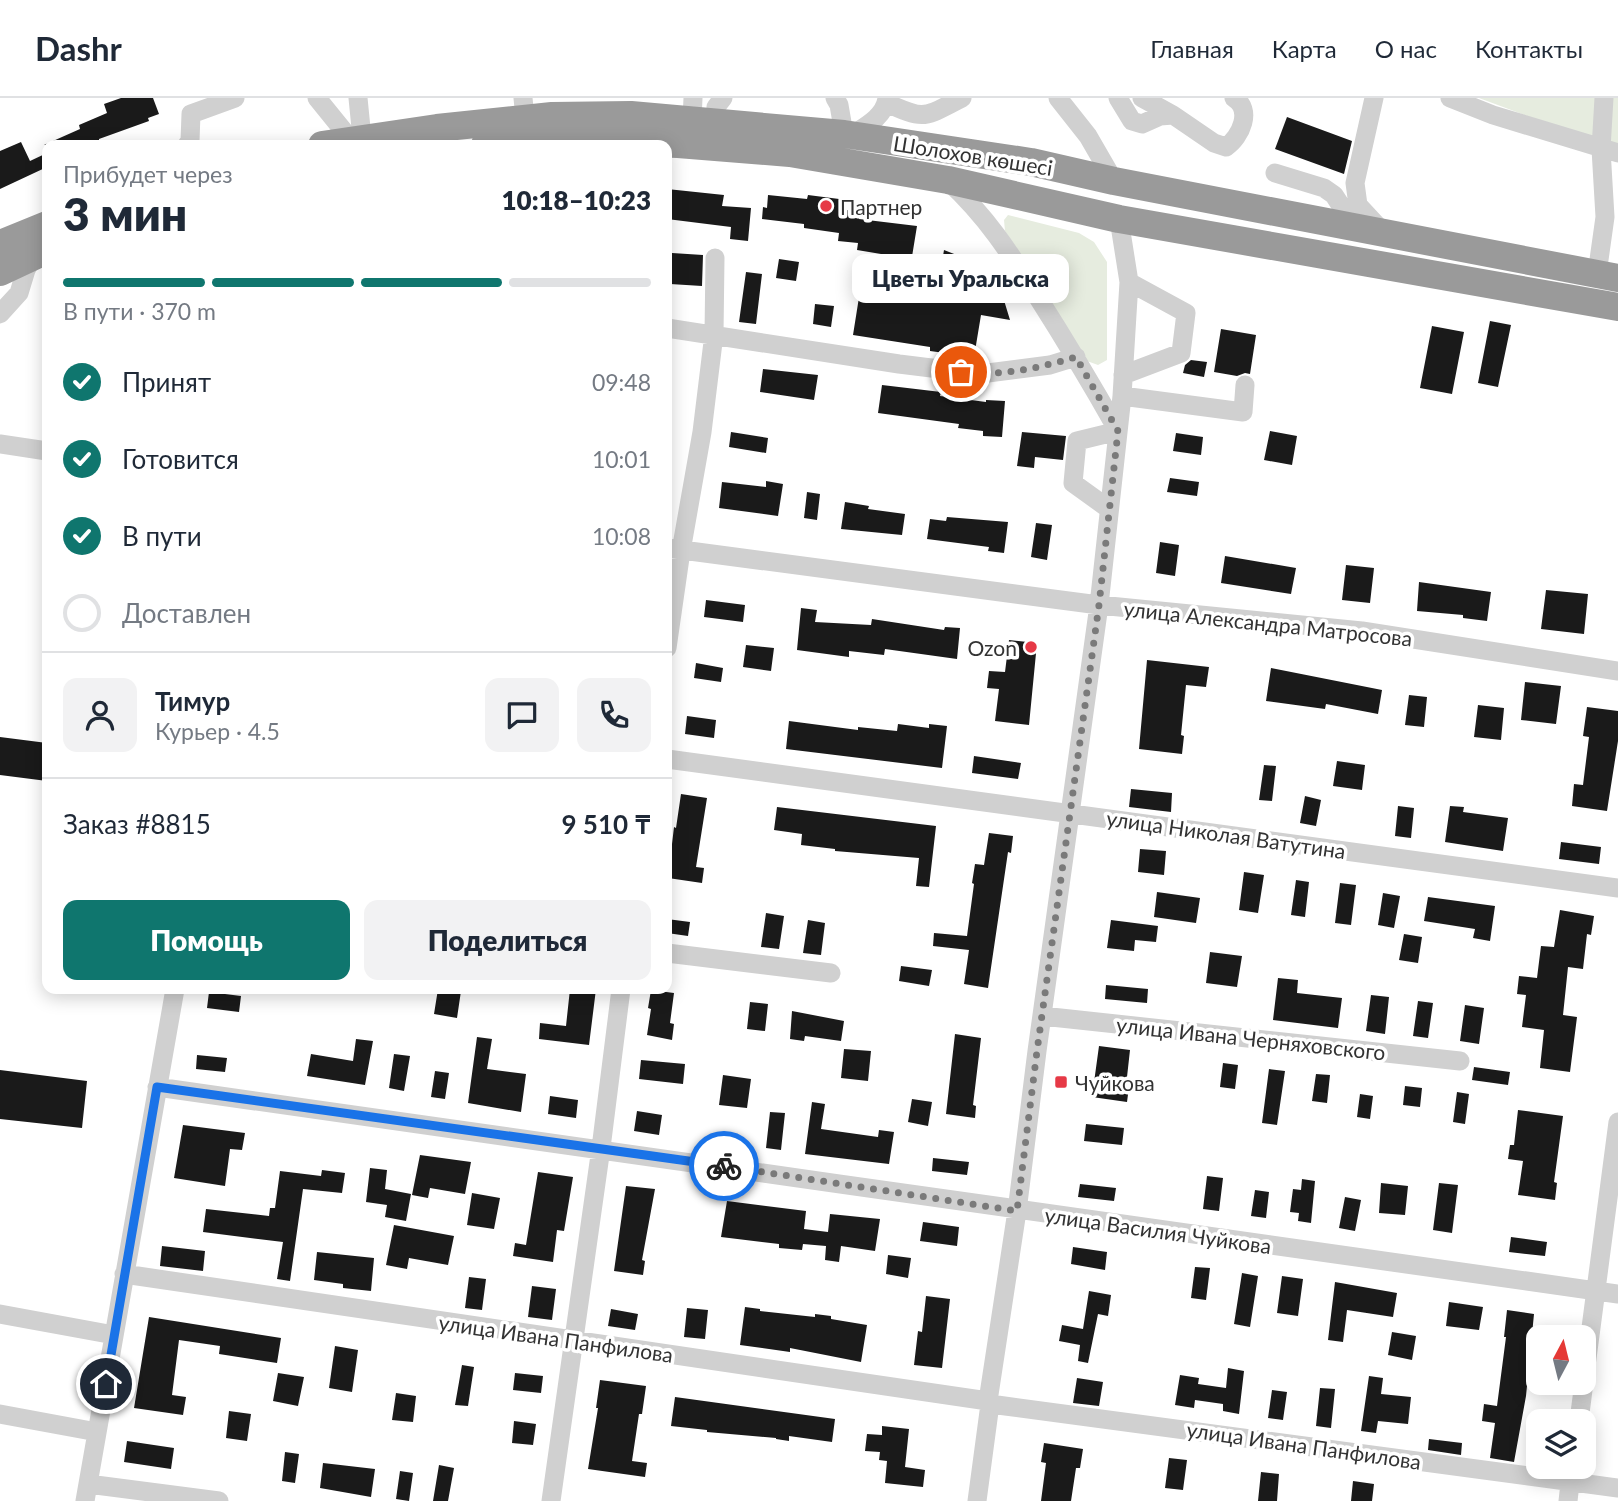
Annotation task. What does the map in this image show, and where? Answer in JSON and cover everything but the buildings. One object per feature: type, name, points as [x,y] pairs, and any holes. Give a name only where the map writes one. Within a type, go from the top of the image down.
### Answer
[{"type":"highway","name":"Шолохов көшесі","points":[[350,140],[538,108],[631,116],[706,109],[1031,162],[1114,181],[1608,276]]},
{"type":"highway","name":"Шолохов көшесі","points":[[672,144],[790,153],[948,180],[1119,219]]},
{"type":"highway","points":[[1114,181],[1119,219],[1618,307]]},
{"type":"highway","points":[[0,244],[42,227]]},
{"type":"highway","points":[[0,272],[40,253]]},
{"type":"street","points":[[190,140],[191,114],[234,98]]},
{"type":"street","points":[[317,98],[356,139]]},
{"type":"street","points":[[356,139],[358,98]]},
{"type":"street","points":[[835,98],[848,134],[877,118],[887,100],[914,116],[929,115],[962,98]]},
{"type":"street","points":[[1058,98],[1088,136],[1114,181]]},
{"type":"street","points":[[1118,98],[1132,121],[1142,124],[1160,116],[1173,115]]},
{"type":"street","points":[[1142,98],[1226,148],[1232,144],[1243,122],[1244,110],[1241,102],[1234,98]]},
{"type":"street","points":[[1374,98],[1355,183],[1358,205],[1383,232]]},
{"type":"street","points":[[1450,98],[1493,115],[1609,151]]},
{"type":"street","points":[[1604,98],[1609,151],[1605,217],[1608,276]]},
{"type":"street","points":[[1275,173],[1324,188],[1334,195],[1354,226]]},
{"type":"street","points":[[948,180],[1000,236],[1076,357],[1118,431]]},
{"type":"street","points":[[977,1501],[1099,605],[1122,396],[1129,282],[1119,219]]},
{"type":"street","points":[[0,314],[19,293],[26,270],[40,253]]},
{"type":"street","points":[[672,577],[674,549],[702,432],[713,334],[715,258]]},
{"type":"street","points":[[1123,374],[1181,353],[1186,313],[1129,282]]},
{"type":"street","points":[[672,329],[980,374],[1050,365],[1076,357]]},
{"type":"street","points":[[1122,396],[1244,412],[1245,385]]},
{"type":"street","points":[[1109,509],[1073,483],[1077,441],[1118,431]]},
{"type":"street","points":[[3,447],[42,451]]},
{"type":"street","name":"улица Александра Матросова","points":[[674,549],[1099,605],[1362,631],[1618,671]]},
{"type":"street","name":"улица Николая Ватутина","points":[[672,760],[1618,888]]},
{"type":"street","points":[[672,954],[831,973]]},
{"type":"street","points":[[174,994],[86,1492],[219,1501]]},
{"type":"street","points":[[551,1501],[620,994]]},
{"type":"street","name":"улица Ивана Черняховского","points":[[1042,1016],[1460,1061]]},
{"type":"street","name":"улица Василия Чуйкова","points":[[157,1087],[601,1148],[1017,1211],[1618,1294]]},
{"type":"street","points":[[1592,1325],[1618,1122]]},
{"type":"street","name":"улица Ивана Панфилова","points":[[124,1274],[989,1403],[1526,1468]]},
{"type":"street","points":[[0,1314],[114,1335]]},
{"type":"street","points":[[0,1414],[97,1432]]},
{"type":"street","points":[[1568,1501],[1571,1479]]},
{"type":"street","name":"улица Ивана Панфилова","points":[[1588,1479],[1618,1488]]},
{"type":"shaded area","points":[[1479,98],[1618,98],[1618,150]]},
{"type":"shaded area","points":[[1008,215],[1079,233],[1094,242],[1107,262],[1107,360],[1098,365],[1087,361],[1005,231],[1004,220]]},
{"type":"way so far","points":[[724,1166],[1017,1211],[1099,605],[1118,431],[1076,357],[1019,370],[980,374],[961,372]]},
{"type":"place","name":"Партнер","points":[[826,206]]},
{"type":"place","name":"Цветы Уральска","points":[[961,372]]},
{"type":"place","name":"Ozon","points":[[1031,647]]},
{"type":"place","name":"Чуйкова","points":[[1061,1082]]},
{"type":"route","points":[[106,1384],[157,1087],[724,1166]]}]
